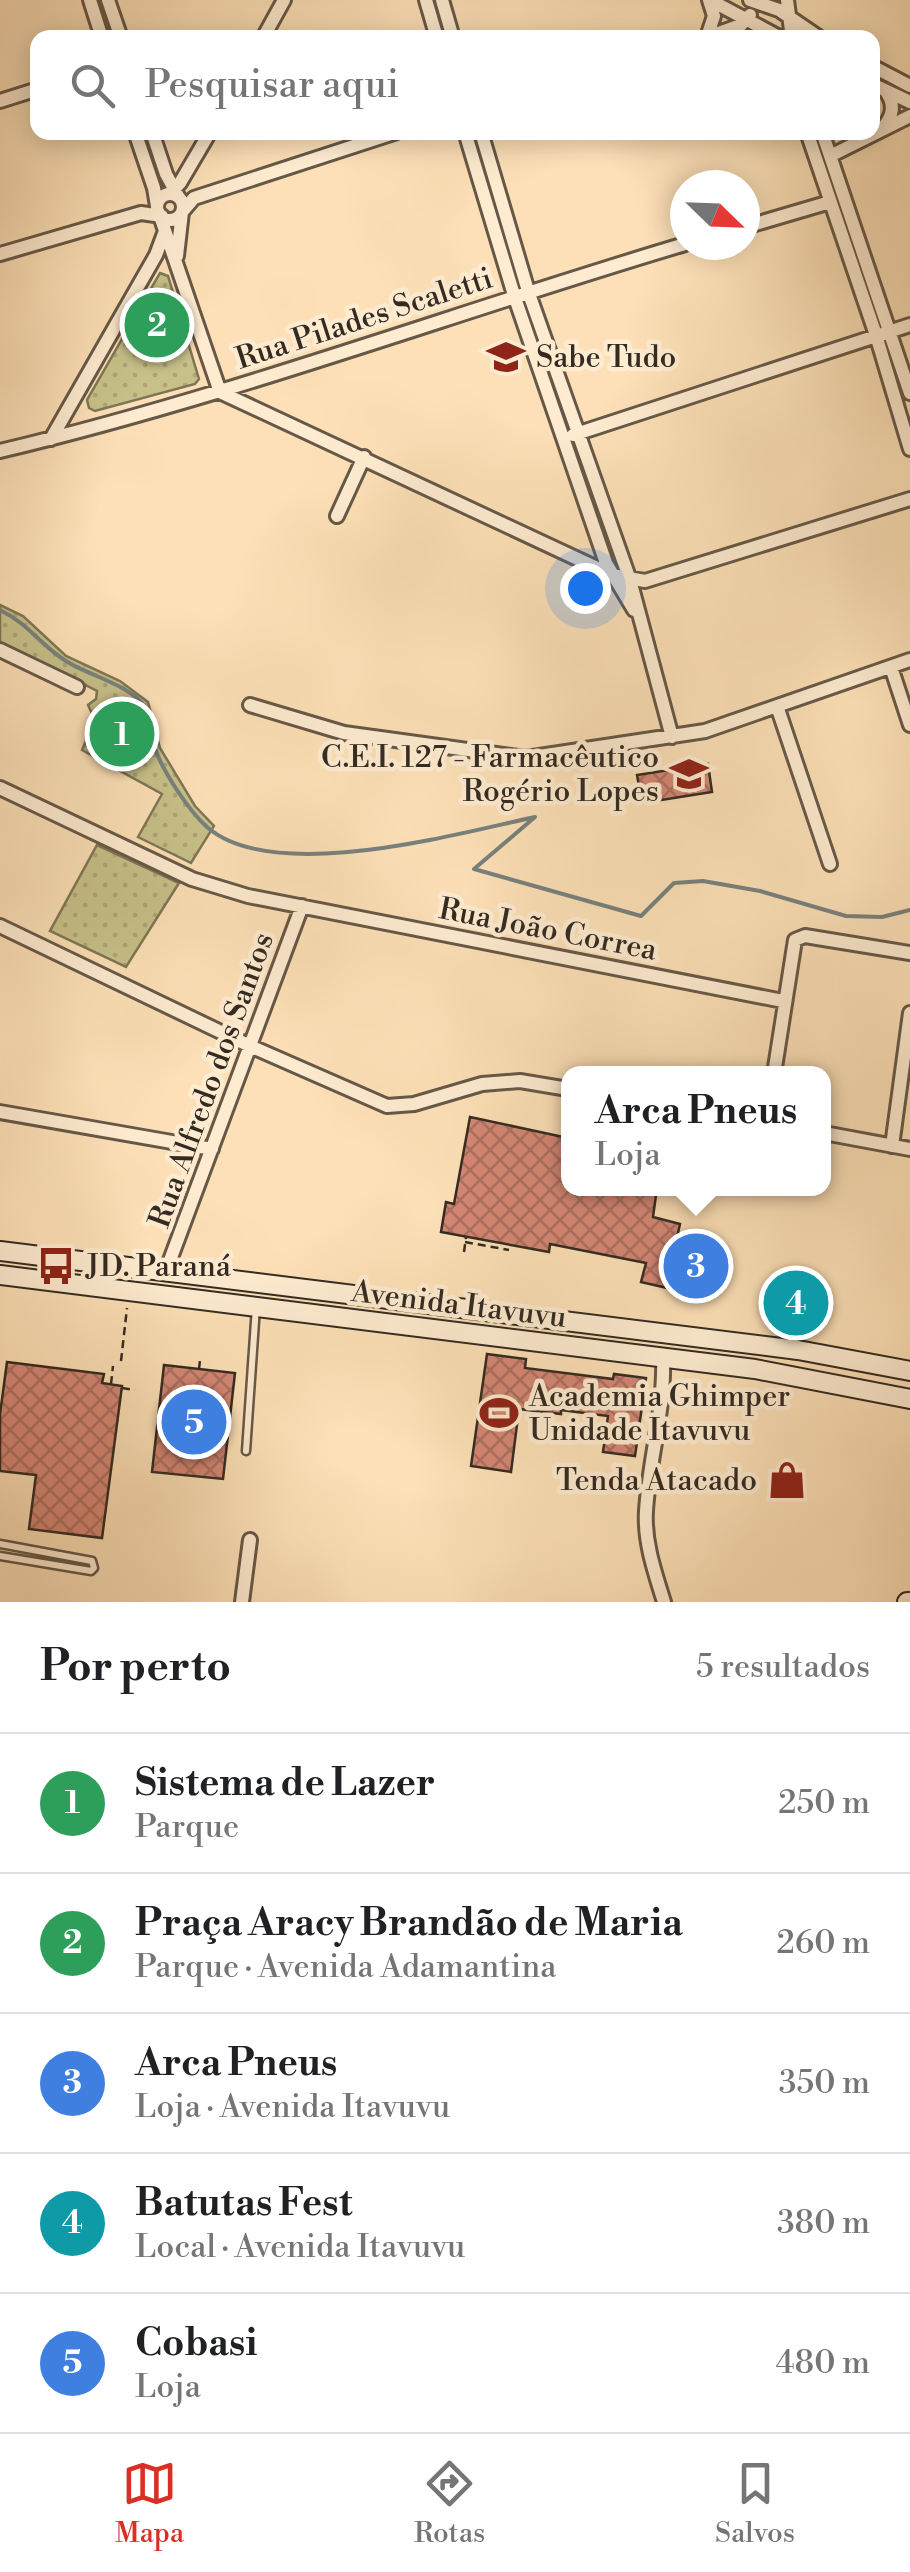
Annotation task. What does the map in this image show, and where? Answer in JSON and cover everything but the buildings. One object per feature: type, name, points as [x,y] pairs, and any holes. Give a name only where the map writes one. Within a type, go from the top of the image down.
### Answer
[{"type":"main road","name":"Avenida Itavuvu","points":[[0,1251],[798,1350],[910,1371]]},
{"type":"main road","name":"Avenida Itavuvu","points":[[0,1274],[755,1369],[910,1399]]},
{"type":"main road","points":[[645,1332],[663,1358]]},
{"type":"street","points":[[90,0],[99,30]]},
{"type":"street","points":[[108,0],[118,30]]},
{"type":"street","points":[[267,30],[284,0]]},
{"type":"street","points":[[426,0],[435,30]]},
{"type":"street","points":[[442,0],[451,30]]},
{"type":"street","points":[[710,0],[766,30]]},
{"type":"street","points":[[709,30],[714,16],[710,0]]},
{"type":"street","points":[[756,1],[780,0]]},
{"type":"street","points":[[787,0],[791,30]]},
{"type":"street","points":[[730,30],[748,20],[756,1]]},
{"type":"street","points":[[756,1],[808,30]]},
{"type":"street","points":[[781,30],[789,18]]},
{"type":"street","points":[[880,70],[910,86]]},
{"type":"street","points":[[880,87],[910,102]]},
{"type":"street","points":[[880,88],[893,107],[880,131]]},
{"type":"street","points":[[0,101],[30,92]]},
{"type":"street","points":[[880,131],[910,116]]},
{"type":"street","points":[[138,140],[220,392],[612,576],[645,582],[910,499]]},
{"type":"street","points":[[155,140],[176,198],[178,268]]},
{"type":"street","points":[[0,254],[141,213],[173,219],[176,198],[206,140]]},
{"type":"street","points":[[52,439],[162,245],[159,200],[197,196],[372,140]]},
{"type":"street","points":[[468,140],[572,435],[630,580],[672,737]]},
{"type":"street","points":[[483,140],[521,293]]},
{"type":"street","points":[[810,140],[830,202],[910,393]]},
{"type":"street","points":[[825,140],[883,333],[910,449]]},
{"type":"street","points":[[830,156],[862,140]]},
{"type":"street","points":[[760,223],[830,202]]},
{"type":"street","name":"Rua Pilades Scaletti","points":[[0,451],[220,392],[670,248]]},
{"type":"street","points":[[572,435],[910,325]]},
{"type":"street","points":[[259,380],[254,395],[264,412]]},
{"type":"street","points":[[68,410],[72,426],[82,430]]},
{"type":"street","points":[[572,435],[593,525],[612,576],[636,613]]},
{"type":"street","points":[[337,516],[364,458]]},
{"type":"street","points":[[573,556],[588,544],[593,525]]},
{"type":"street","points":[[0,650],[78,687]]},
{"type":"street","points":[[250,706],[344,733],[526,758],[705,731],[910,660]]},
{"type":"street","points":[[891,667],[910,725]]},
{"type":"street","points":[[777,706],[830,864]]},
{"type":"street","name":"Rua João Correa","points":[[0,788],[192,879],[248,896],[783,1001]]},
{"type":"street","name":"Rua Alfredo dos Santos","points":[[166,1271],[302,906]]},
{"type":"street","points":[[0,926],[250,1046],[387,1106],[414,1104],[482,1084],[520,1082],[561,1089]]},
{"type":"street","points":[[775,1066],[796,940],[805,936],[910,954]]},
{"type":"street","points":[[892,1146],[910,1012]]},
{"type":"street","points":[[0,1112],[212,1149]]},
{"type":"street","points":[[831,1134],[910,1149]]},
{"type":"street","points":[[663,1358],[646,1514],[652,1564],[664,1602]]},
{"type":"street","points":[[242,1602],[250,1540]]},
{"type":"lane","points":[[246,1451],[256,1306]]},
{"type":"lane","points":[[0,1544],[92,1561],[94,1568],[91,1572],[0,1556]]},
{"type":"path","points":[[464,1252],[466,1240],[509,1250]]},
{"type":"path","points":[[122,1361],[129,1290]]},
{"type":"path","points":[[199,1369],[200,1360]]},
{"type":"path","points":[[110,1384],[113,1366]]},
{"type":"path","points":[[122,1388],[136,1390]]},
{"type":"shaded area","points":[[160,273],[168,276],[199,379],[195,384],[95,411],[89,408],[87,400]]},
{"type":"shaded area","points":[[0,605],[23,616],[66,656],[120,681],[148,702],[160,748],[195,806],[214,826],[191,863],[138,837],[162,794],[82,750],[95,720],[88,705],[96,699],[97,691],[0,642]]},
{"type":"shaded area","points":[[97,845],[179,883],[126,967],[50,931]]},
{"type":"waterway","points":[[0,610],[66,661],[138,699],[148,712],[160,760],[178,791],[207,827],[237,844],[275,852],[366,850],[535,817],[474,869],[641,916],[674,883],[703,881],[760,891],[846,916],[882,917],[910,910]]},
{"type":"place","name":"Praça Aracy Brandão de Maria","points":[[157,325]]},
{"type":"place","name":"Sabe Tudo","points":[[506,357]]},
{"type":"place","name":"Sistema de Lazer","points":[[122,734]]},
{"type":"place","name":"C.E.I. 127 - Farmacêutico Rogério Lopes","points":[[689,774]]},
{"type":"place","name":"JD. Paraná","points":[[56,1266]]},
{"type":"place","name":"Arca Pneus","points":[[696,1266]]},
{"type":"place","name":"Batutas Fest","points":[[796,1303]]},
{"type":"place","name":"Academia Ghimper Unidade Itavuvu","points":[[499,1413]]},
{"type":"place","name":"Cobasi","points":[[194,1422]]},
{"type":"place","name":"Tenda Atacado","points":[[787,1480]]}]
